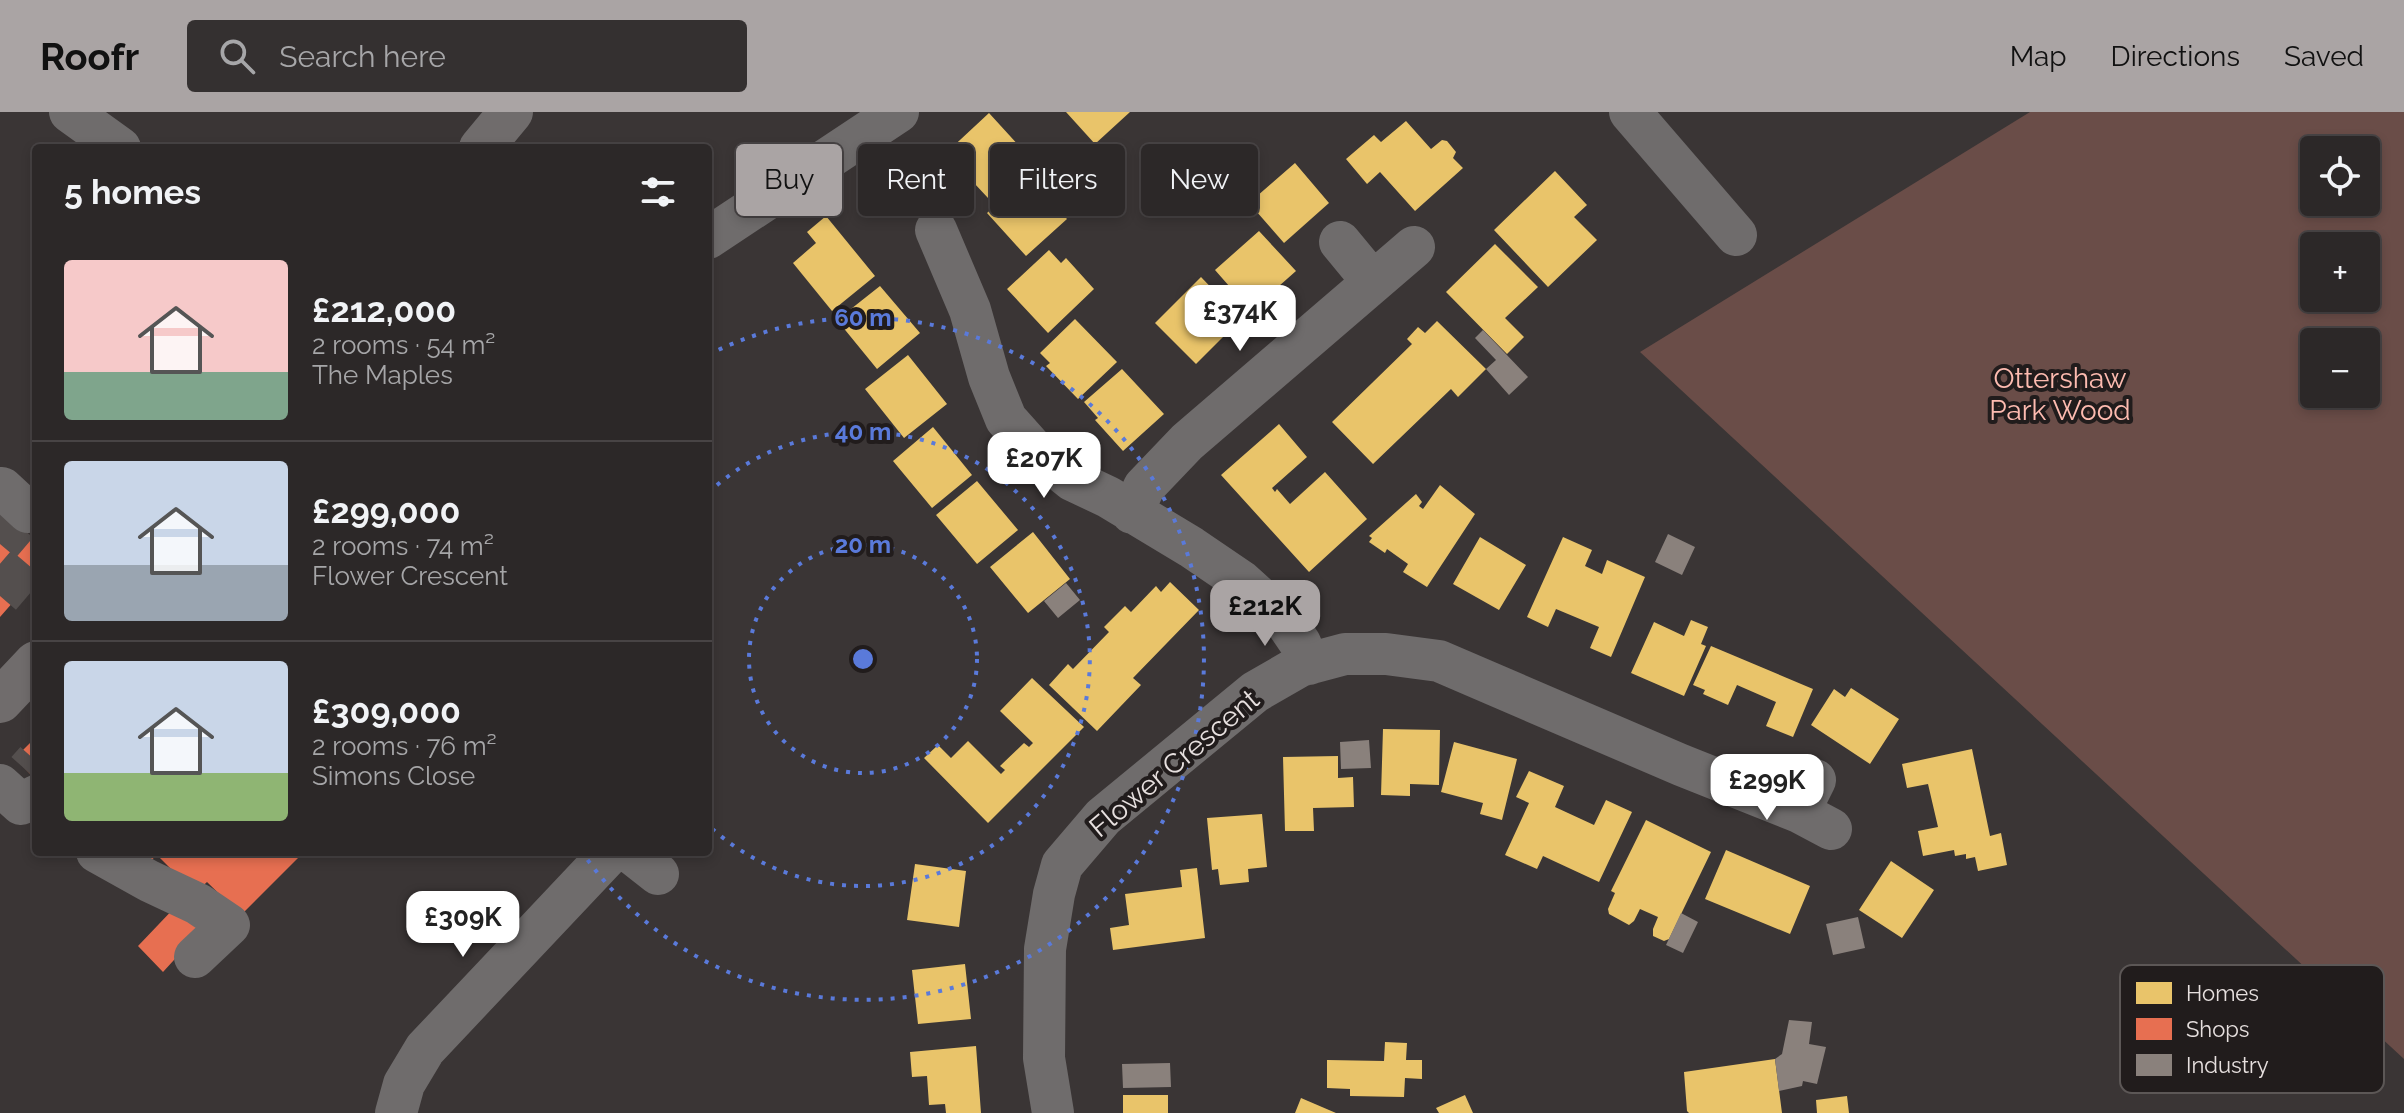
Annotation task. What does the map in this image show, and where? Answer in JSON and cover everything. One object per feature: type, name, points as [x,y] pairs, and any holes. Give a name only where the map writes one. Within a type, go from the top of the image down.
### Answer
[{"type":"main road","points":[[484,144],[511,112]]},
{"type":"main road","points":[[1,699],[32,667]]},
{"type":"street","points":[[70,112],[114,144]]},
{"type":"street","points":[[712,235],[898,112]]},
{"type":"street","points":[[1630,112],[1736,235]]},
{"type":"street","points":[[936,230],[970,310],[989,377],[1006,419],[1031,447],[1072,480],[1108,497],[1241,581],[1285,621],[1309,664]]},
{"type":"street","points":[[1340,242],[1373,282]]},
{"type":"street","points":[[1132,513],[1144,487],[1187,442],[1414,247]]},
{"type":"street","name":"Flower Crescent","points":[[1053,1113],[1044,1058],[1045,949],[1062,865],[1103,817],[1255,692],[1309,664],[1345,654],[1386,654],[1439,661],[1681,765],[1815,807]]},
{"type":"street","points":[[104,856],[198,904],[229,925],[195,957]]},
{"type":"street","points":[[396,1113],[404,1084],[425,1049],[607,856]]},
{"type":"green space","name":"Ottershaw Park Wood","points":[[2030,112],[2404,112],[2404,1059],[2384,1040],[2384,965],[2302,965],[1640,352]]},
{"type":"building: Homes","points":[[1066,112],[1130,112],[1095,144]]},
{"type":"building: Homes","points":[[989,113],[1017,144],[990,144],[988,198],[974,183],[974,144],[956,144]]},
{"type":"building: Homes","points":[[1406,121],[1431,149],[1442,140],[1447,141],[1456,152],[1453,158],[1463,168],[1415,211],[1380,172],[1367,184],[1346,159],[1374,135],[1381,142]]},
{"type":"building: Homes","points":[[1295,163],[1329,203],[1284,243],[1258,213],[1258,195]]},
{"type":"building: Homes","points":[[1555,171],[1587,205],[1574,217],[1597,240],[1548,287],[1494,230]]},
{"type":"building: Homes","points":[[990,210],[990,216],[1064,216],[1067,219],[1026,256],[987,213]]},
{"type":"building: Homes","points":[[826,216],[875,276],[832,311],[793,263],[816,243],[807,232]]},
{"type":"building: Homes","points":[[1259,231],[1296,271],[1251,311],[1215,270]]},
{"type":"building: Homes","points":[[1495,244],[1538,287],[1505,318],[1524,337],[1507,354],[1446,292]]},
{"type":"building: Homes","points":[[1049,250],[1061,263],[1066,258],[1094,289],[1048,333],[1007,289]]},
{"type":"building: Homes","points":[[1201,277],[1224,301],[1229,295],[1243,309],[1238,315],[1242,318],[1196,364],[1155,323]]},
{"type":"building: Homes","points":[[880,286],[920,333],[877,369],[837,320]]},
{"type":"building: Homes","points":[[1075,319],[1117,362],[1078,399],[1046,366],[1050,363],[1040,353]]},
{"type":"building: Homes","points":[[1437,321],[1486,369],[1458,397],[1451,389],[1373,464],[1332,422],[1412,344],[1407,339],[1418,327],[1425,333]]},
{"type":"building: Homes","points":[[908,355],[947,404],[904,438],[865,389]]},
{"type":"building: Homes","points":[[1122,369],[1164,414],[1123,451],[1095,420],[1098,418],[1084,402]]},
{"type":"building: Homes","points":[[1279,424],[1307,457],[1272,488],[1275,492],[1277,489],[1290,504],[1325,472],[1367,519],[1309,572],[1221,475]]},
{"type":"building: Homes","points":[[933,427],[972,475],[932,508],[893,461]]},
{"type":"building: Homes","points":[[977,481],[1018,530],[977,564],[936,515]]},
{"type":"building: Homes","points":[[1440,485],[1475,514],[1427,587],[1403,572],[1408,564],[1387,549],[1385,553],[1369,542],[1372,538],[1369,536],[1416,494],[1423,509]]},
{"type":"building: Homes","points":[[1033,532],[1070,579],[1028,613],[990,567]]},
{"type":"building: Homes","points":[[1480,537],[1526,565],[1499,610],[1453,584]]},
{"type":"building: Homes","points":[[1563,537],[1592,550],[1585,566],[1602,574],[1607,560],[1645,577],[1611,657],[1590,648],[1599,627],[1556,609],[1548,627],[1527,617]]},
{"type":"building: Homes","points":[[1170,582],[1199,610],[1133,678],[1141,685],[1097,731],[1049,685],[1068,664],[1073,669],[1109,632],[1104,627],[1125,606],[1131,612],[1156,586],[1161,592]]},
{"type":"building: Homes","points":[[1691,620],[1708,627],[1701,644],[1706,646],[1684,696],[1631,673],[1654,622],[1684,636]]},
{"type":"building: Homes","points":[[1711,646],[1813,689],[1793,737],[1766,726],[1776,702],[1737,685],[1728,705],[1703,694],[1705,690],[1693,685]]},
{"type":"building: Homes","points":[[1032,678],[1084,727],[988,823],[924,758],[938,745],[951,758],[968,741],[1001,774],[1005,770],[1000,766],[1024,743],[1029,747],[1033,743],[1000,711]]},
{"type":"building: Homes","points":[[1851,688],[1899,719],[1870,764],[1811,725],[1834,689],[1845,697]]},
{"type":"building: Homes","points":[[1383,729],[1440,730],[1439,785],[1410,784],[1410,796],[1381,795]]},
{"type":"building: Homes","points":[[1454,742],[1517,759],[1502,820],[1480,814],[1483,803],[1441,792]]},
{"type":"building: Homes","points":[[1972,749],[1990,836],[2001,833],[2007,865],[1978,871],[1975,857],[1966,859],[1966,854],[1955,856],[1954,850],[1923,856],[1918,831],[1938,827],[1928,784],[1907,788],[1902,764]]},
{"type":"building: Homes","points":[[1338,756],[1338,778],[1353,777],[1354,807],[1313,808],[1314,831],[1285,831],[1283,757]]},
{"type":"building: Homes","points":[[1529,771],[1564,786],[1555,807],[1594,825],[1606,800],[1632,812],[1599,882],[1543,856],[1537,869],[1505,855],[1529,803],[1516,797]]},
{"type":"building: Homes","points":[[1262,814],[1267,867],[1248,869],[1249,882],[1220,885],[1218,869],[1212,870],[1207,818]]},
{"type":"building: Homes","points":[[1646,820],[1711,852],[1669,939],[1664,941],[1653,936],[1658,917],[1640,909],[1629,925],[1609,914],[1608,909],[1615,893],[1611,891]]},
{"type":"building: Homes","points":[[1726,850],[1810,886],[1790,934],[1705,899]]},
{"type":"building: Homes","points":[[1891,861],[1934,890],[1902,938],[1859,910]]},
{"type":"building: Homes","points":[[915,864],[966,871],[959,927],[907,920]]},
{"type":"building: Homes","points":[[1197,868],[1205,938],[1113,950],[1110,928],[1129,925],[1125,894],[1182,887],[1180,870]]},
{"type":"building: Homes","points":[[965,964],[971,1019],[918,1024],[912,970]]},
{"type":"building: Homes","points":[[1385,1042],[1407,1043],[1406,1060],[1422,1060],[1422,1079],[1405,1078],[1404,1097],[1350,1096],[1350,1089],[1327,1088],[1327,1060],[1384,1061]]},
{"type":"building: Homes","points":[[976,1046],[981,1113],[946,1113],[945,1104],[929,1105],[927,1076],[912,1077],[910,1052]]},
{"type":"building: Homes","points":[[1775,1059],[1782,1113],[1687,1111],[1684,1072]]},
{"type":"building: Homes","points":[[1123,1095],[1168,1095],[1168,1113],[1123,1113]]},
{"type":"building: Homes","points":[[1465,1095],[1473,1113],[1439,1113],[1436,1108]]},
{"type":"building: Homes","points":[[1847,1096],[1849,1113],[1817,1113],[1816,1100]]},
{"type":"building: Homes","points":[[1301,1098],[1336,1113],[1295,1113]]},
{"type":"building: Shops","points":[[0,509],[32,537],[32,581],[0,617]]},
{"type":"building: Shops","points":[[32,741],[32,776],[15,758]]},
{"type":"building: Shops","points":[[138,856],[156,856],[146,865]]},
{"type":"building: Shops","points":[[158,856],[300,856],[241,915],[207,882],[195,893]]},
{"type":"building: Shops","points":[[179,903],[205,926],[163,972],[138,946]]},
{"type":"building: Industry","points":[[1483,330],[1528,377],[1509,395],[1486,369],[1496,360],[1475,338]]},
{"type":"building: Industry","points":[[1668,534],[1695,547],[1682,575],[1655,562]]},
{"type":"building: Industry","points":[[1066,583],[1080,600],[1058,618],[1044,601]]},
{"type":"building: Industry","points":[[1369,740],[1371,768],[1341,769],[1340,742]]},
{"type":"building: Industry","points":[[1681,913],[1698,922],[1683,953],[1666,945]]},
{"type":"building: Industry","points":[[1858,917],[1865,948],[1833,955],[1826,924]]},
{"type":"building: Industry","points":[[1789,1020],[1812,1022],[1809,1044],[1826,1047],[1817,1084],[1803,1081],[1802,1086],[1779,1091],[1775,1059],[1782,1054]]},
{"type":"building: Industry","points":[[1170,1063],[1171,1087],[1123,1088],[1122,1064]]},
{"type":"tunnel","points":[[0,544],[17,524]]},
{"type":"tunnel","points":[[0,596],[32,559]]},
{"type":"tunnel","points":[[27,771],[32,765]]}]
